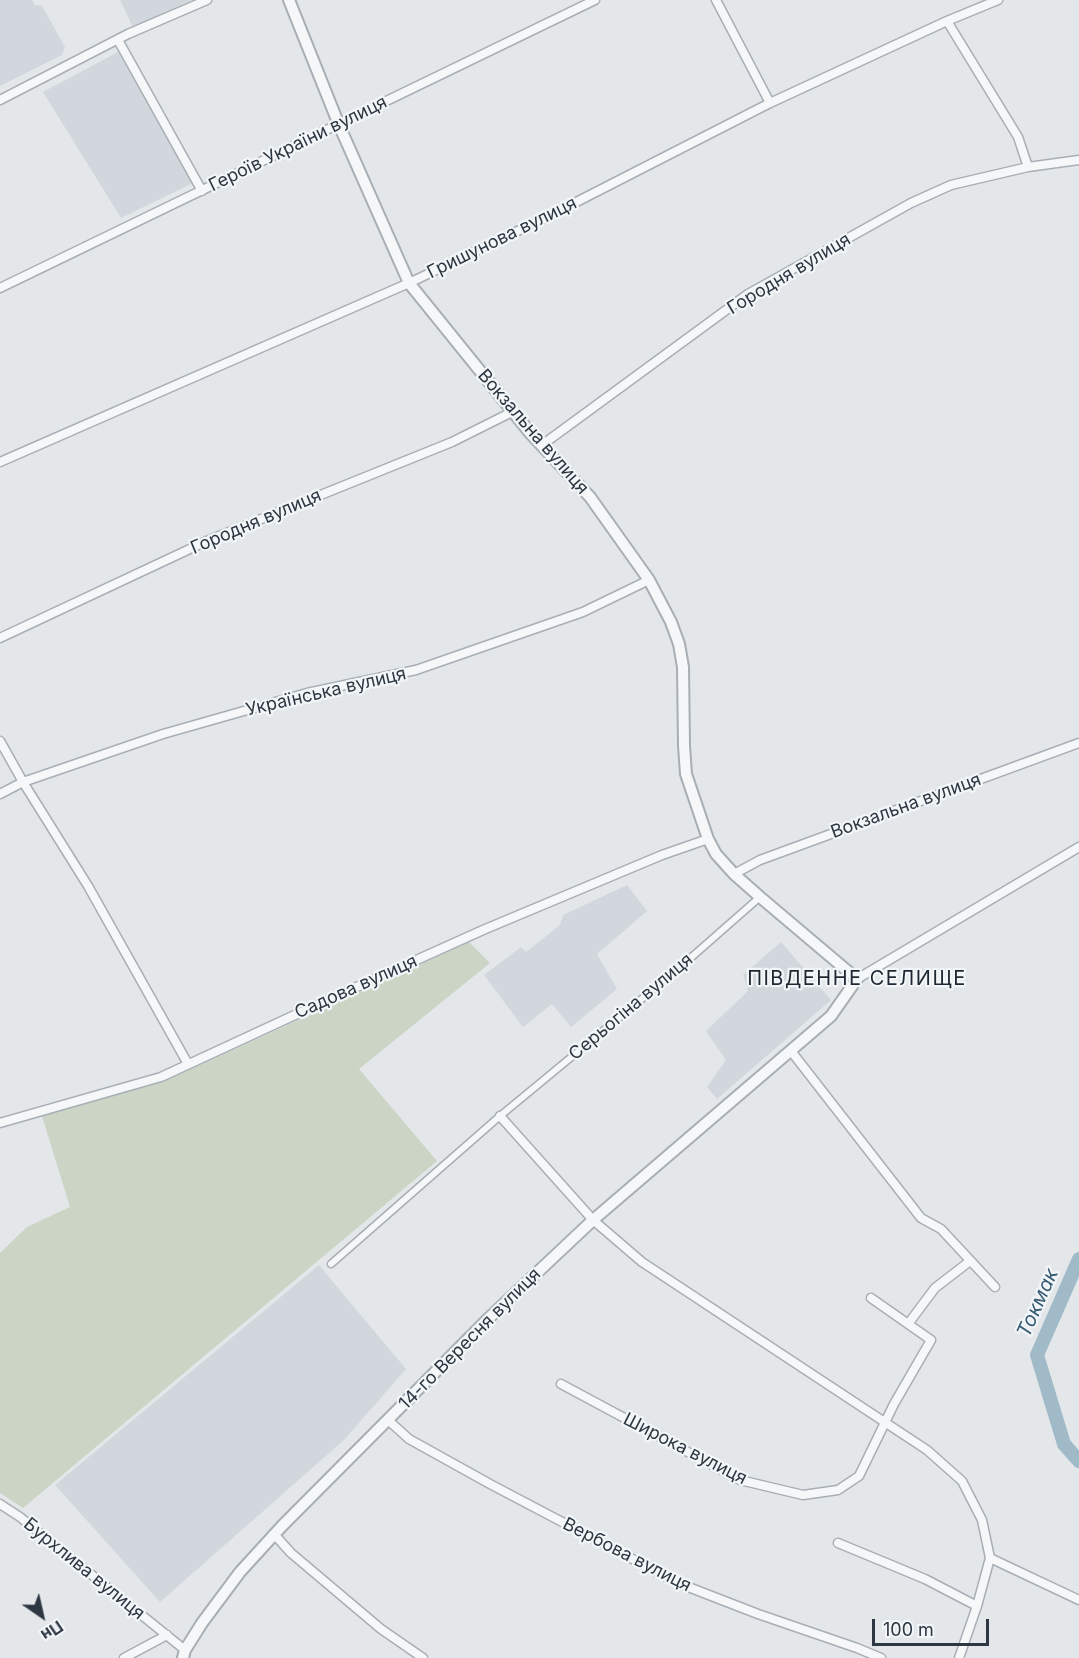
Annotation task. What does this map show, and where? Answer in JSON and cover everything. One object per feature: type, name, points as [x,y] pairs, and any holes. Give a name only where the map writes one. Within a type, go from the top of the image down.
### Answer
[{"type":"street","points":[[0,100],[118,40],[207,0]]},
{"type":"street","name":"Вокзальна вулиця","points":[[288,0],[339,125],[409,283],[542,445],[590,497],[649,580],[671,622],[679,644],[683,668],[686,774],[708,839],[716,854],[734,874],[857,980]]},
{"type":"street","name":"Героїв України вулиця","points":[[0,288],[595,0]]},
{"type":"street","points":[[716,0],[770,103]]},
{"type":"street","name":"Гришунова вулиця","points":[[0,462],[409,283],[549,216],[770,103],[947,21],[998,0]]},
{"type":"street","points":[[947,21],[1018,137],[1028,167]]},
{"type":"street","points":[[118,40],[202,191]]},
{"type":"street","name":"Городня вулиця","points":[[542,445],[748,294],[911,203],[951,185],[1028,167],[1079,160]]},
{"type":"street","name":"Городня вулиця","points":[[0,638],[209,540],[452,442],[514,411]]},
{"type":"street","name":"Українська вулиця","points":[[0,794],[23,782],[174,731],[307,693],[416,670],[583,612],[649,580]]},
{"type":"street","points":[[0,741],[88,886],[188,1064]]},
{"type":"street","name":"Вокзальна вулиця","points":[[734,874],[760,860],[1079,743]]},
{"type":"street","name":"Садова вулиця","points":[[0,1123],[160,1077],[483,930],[662,855],[708,839]]},
{"type":"street","name":"14-го Вересня вулиця","points":[[184,1654],[240,1572],[274,1534],[490,1317],[593,1220],[831,1016],[857,980],[1079,847]]},
{"type":"street","name":"Серьогіна вулиця","points":[[331,1264],[500,1116],[678,969],[760,897]]},
{"type":"street","points":[[790,1051],[921,1218],[941,1229],[994,1287]]},
{"type":"street","points":[[500,1116],[593,1220],[642,1262],[927,1450],[963,1481],[982,1520],[990,1558],[959,1658]]},
{"type":"street","points":[[908,1324],[935,1288],[970,1261]]},
{"type":"street","name":"Широка вулиця","points":[[561,1384],[740,1480],[802,1495],[838,1490],[859,1476],[885,1422],[931,1340],[871,1298]]},
{"type":"street","name":"Вербова вулиця","points":[[388,1420],[410,1439],[678,1583],[881,1658]]},
{"type":"street","name":"Бурхлива вулиця","points":[[0,1504],[20,1517],[167,1635],[184,1654]]},
{"type":"street","points":[[274,1534],[291,1552],[381,1629],[423,1658]]},
{"type":"street","points":[[838,1543],[925,1579],[977,1606]]},
{"type":"street","points":[[990,1558],[1079,1600]]},
{"type":"street","name":"Бурхлива вулиця","points":[[124,1658],[167,1635]]},
{"type":"shaded area","points":[[0,0],[32,0],[35,5],[42,6],[65,47],[62,55],[0,86]]},
{"type":"shaded area","points":[[120,0],[191,0],[133,27]]},
{"type":"shaded area","points":[[118,52],[193,183],[121,218],[43,92]]},
{"type":"shaded area","points":[[627,885],[647,911],[597,954],[617,989],[571,1027],[552,1004],[523,1027],[484,975],[521,947],[526,952],[560,925],[563,915]]},
{"type":"shaded area","points":[[781,942],[831,1000],[717,1099],[707,1087],[726,1060],[706,1031],[748,991],[743,975]]},
{"type":"shaded area","points":[[319,1265],[406,1369],[344,1440],[160,1602],[55,1485]]},
{"type":"green space","points":[[469,942],[490,963],[359,1069],[437,1161],[23,1508],[0,1493],[0,1253],[27,1227],[70,1207],[42,1116],[163,1082]]},
{"type":"waterway","name":"Токмак","points":[[1079,1259],[1037,1355],[1064,1444],[1079,1461]]},
{"type":"district","name":"ПІВДЕННЕ СЕЛИЩЕ","points":[[857,979]]}]
